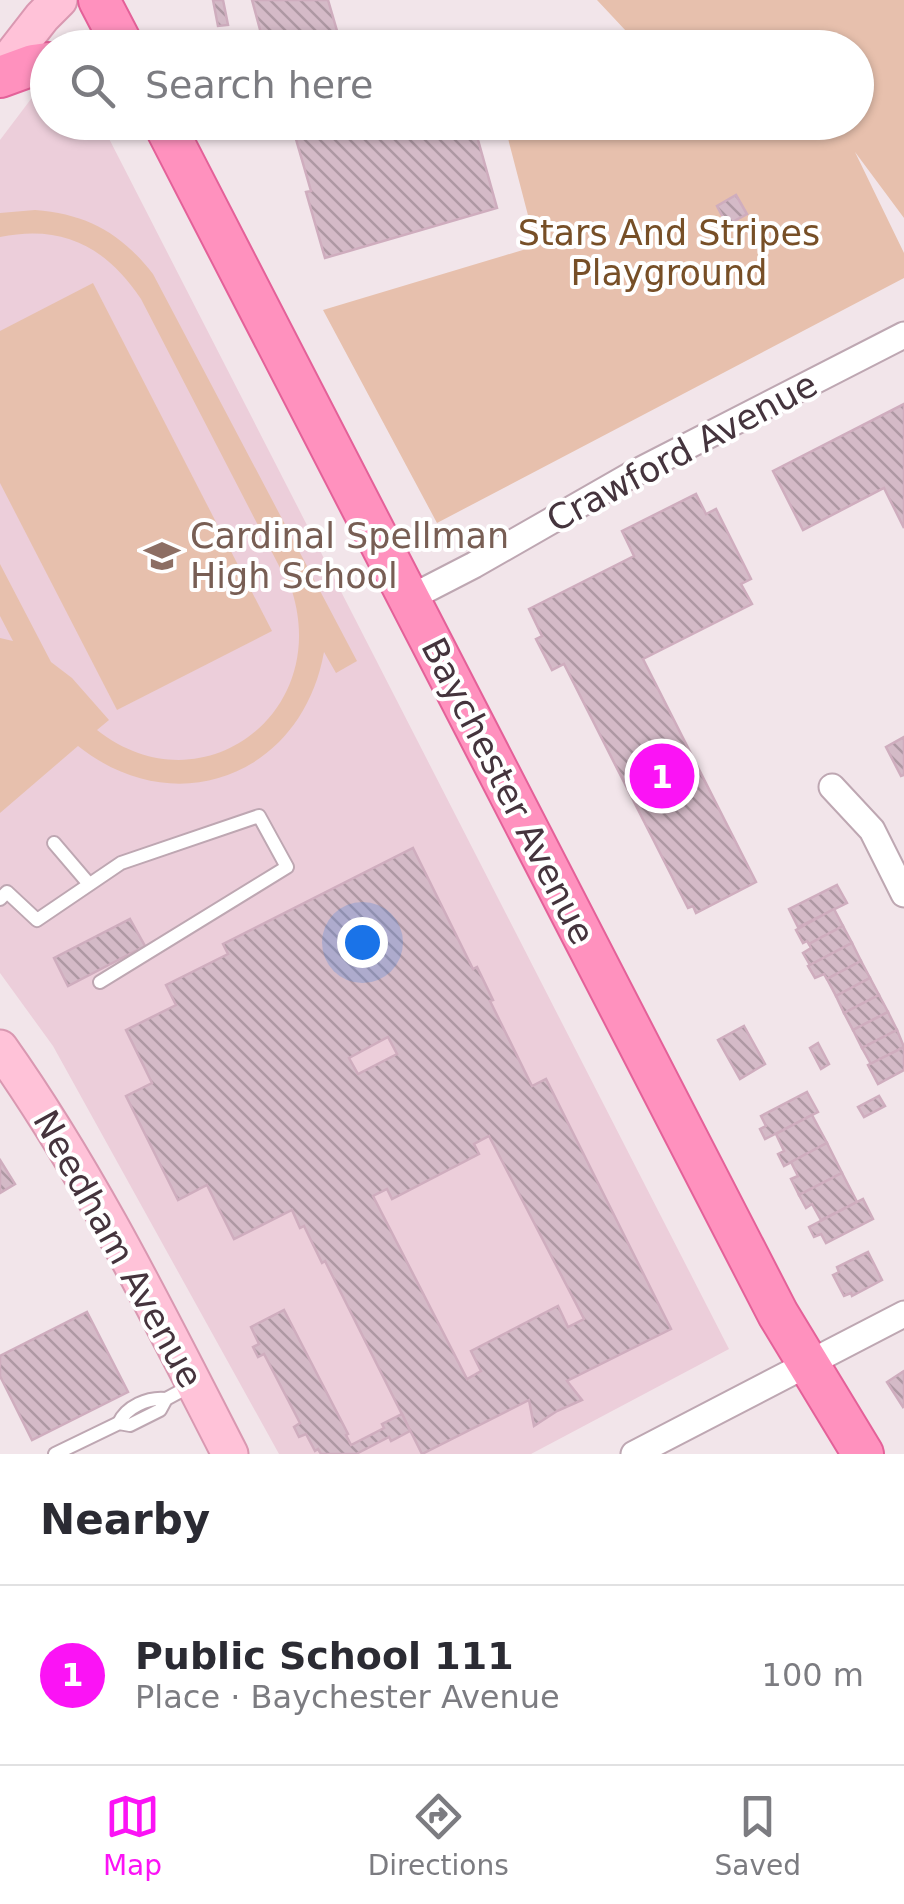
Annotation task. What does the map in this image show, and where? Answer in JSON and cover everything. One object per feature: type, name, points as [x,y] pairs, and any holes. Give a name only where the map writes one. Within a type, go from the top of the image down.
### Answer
[{"type":"main road","points":[[100,0],[115,30]]},
{"type":"main road","points":[[0,74],[30,66]]},
{"type":"main road","name":"Baychester Avenue","points":[[172,140],[778,1314],[863,1454]]},
{"type":"street","points":[[32,30],[59,0]]},
{"type":"street","points":[[0,74],[30,33]]},
{"type":"street","name":"Crawford Avenue","points":[[408,599],[631,475],[904,334]]},
{"type":"street","points":[[832,786],[872,830],[904,894]]},
{"type":"street","name":"Needham Avenue","points":[[0,1048],[86,1181],[180,1391],[230,1454]]},
{"type":"street","points":[[634,1454],[904,1314]]},
{"type":"lane","points":[[0,900],[7,892],[37,920],[121,864],[258,816],[287,866],[100,982]]},
{"type":"lane","points":[[54,844],[90,884]]},
{"type":"lane","points":[[55,1454],[119,1423],[130,1425],[160,1410],[180,1391]]},
{"type":"shaded area","name":"Cardinal Spellman High School","points":[[30,100],[30,140],[110,140],[729,1349],[531,1454],[279,1454],[53,1046],[0,973],[0,140]]},
{"type":"green space","name":"Stars And Stripes Playground","points":[[597,0],[904,0],[904,218],[855,152],[904,253],[904,278],[437,523],[323,310],[536,246],[508,140],[874,140],[874,30],[625,30]]},
{"type":"green space","points":[[35,210],[71,216],[101,228],[128,247],[153,274],[357,661],[336,673],[324,652],[311,695],[290,730],[262,756],[230,774],[193,783],[155,782],[116,769],[78,746],[0,813],[0,638],[13,641],[0,616],[0,564],[51,662],[72,678],[109,720],[97,730],[137,752],[176,760],[214,754],[248,737],[275,711],[292,676],[299,636],[292,591],[141,299],[113,266],[81,244],[44,234],[0,237],[0,213]]},
{"type":"green space","points":[[93,283],[272,631],[117,710],[0,483],[0,331]]},
{"type":"building","points":[[213,0],[223,0],[228,25],[218,26]]},
{"type":"building","points":[[252,0],[328,0],[337,30],[260,30]]},
{"type":"building","points":[[296,140],[478,140],[497,208],[325,258],[306,192],[311,191]]},
{"type":"building","points":[[736,195],[747,214],[727,225],[717,206]]},
{"type":"building","points":[[904,404],[904,528],[884,488],[803,530],[773,471]]},
{"type":"building","points":[[696,494],[706,514],[716,509],[751,579],[741,584],[752,604],[643,659],[756,882],[696,913],[693,906],[688,908],[564,664],[552,670],[536,639],[542,636],[529,609],[634,556],[622,531]]},
{"type":"building","points":[[904,737],[904,775],[901,776],[886,747]]},
{"type":"building","points":[[413,848],[473,969],[477,967],[532,1086],[546,1079],[671,1329],[567,1381],[582,1400],[534,1426],[529,1400],[422,1454],[325,1261],[322,1263],[292,1210],[234,1239],[207,1185],[178,1200],[126,1096],[152,1083],[126,1030],[176,1005],[166,985],[228,954],[223,944]],"holes":[[[388,1037],[397,1054],[358,1074],[349,1058]],[[489,1136],[584,1319],[568,1327],[558,1306],[471,1351],[481,1371],[467,1379],[373,1196],[387,1189],[392,1199],[479,1154],[474,1144]]]},
{"type":"building","points":[[837,885],[847,903],[798,927],[789,909]]},
{"type":"building","points":[[834,909],[843,926],[809,944],[803,943],[796,930]]},
{"type":"building","points":[[130,919],[145,946],[68,986],[54,958]]},
{"type":"building","points":[[843,926],[852,943],[810,965],[803,953],[811,948],[809,944]]},
{"type":"building","points":[[852,943],[861,961],[827,979],[824,974],[815,978],[808,966]]},
{"type":"building","points":[[861,961],[870,978],[836,996],[827,979]]},
{"type":"building","points":[[870,978],[879,995],[844,1013],[836,996]]},
{"type":"building","points":[[879,995],[888,1012],[853,1030],[844,1013]]},
{"type":"building","points":[[888,1012],[897,1030],[862,1048],[853,1030]]},
{"type":"building","points":[[744,1026],[765,1064],[740,1079],[718,1040]]},
{"type":"building","points":[[897,1030],[904,1047],[871,1064],[862,1048]]},
{"type":"building","points":[[818,1043],[829,1064],[821,1069],[810,1048]]},
{"type":"building","points":[[904,1047],[904,1070],[878,1084],[868,1065]]},
{"type":"building","points":[[807,1092],[818,1112],[765,1139],[760,1129],[766,1126],[761,1116]]},
{"type":"building","points":[[879,1096],[885,1106],[864,1117],[858,1107]]},
{"type":"building","points":[[812,1115],[827,1143],[784,1166],[778,1154],[784,1151],[776,1134]]},
{"type":"building","points":[[827,1143],[842,1173],[799,1195],[791,1179],[798,1176],[791,1162]]},
{"type":"building","points":[[0,1160],[15,1184],[0,1193]]},
{"type":"building","points":[[842,1173],[857,1202],[821,1220],[812,1204],[806,1208],[799,1195]]},
{"type":"building","points":[[863,1199],[873,1219],[826,1243],[821,1234],[814,1237],[809,1227]]},
{"type":"building","points":[[868,1252],[882,1280],[852,1296],[844,1296],[833,1275],[839,1272],[837,1267]]},
{"type":"building","points":[[284,1310],[351,1445],[402,1414],[410,1431],[356,1454],[321,1454],[306,1434],[299,1437],[294,1427],[300,1423],[264,1354],[258,1357],[253,1347],[259,1344],[251,1327]]},
{"type":"building","points":[[87,1312],[128,1392],[32,1440],[0,1376],[0,1356]]},
{"type":"building","points":[[904,1371],[904,1406],[903,1407],[887,1382]]},
{"type":"place","name":"Cardinal Spellman High School","points":[[162,556]]},
{"type":"place","name":"Public School 111","points":[[662,776]]}]
